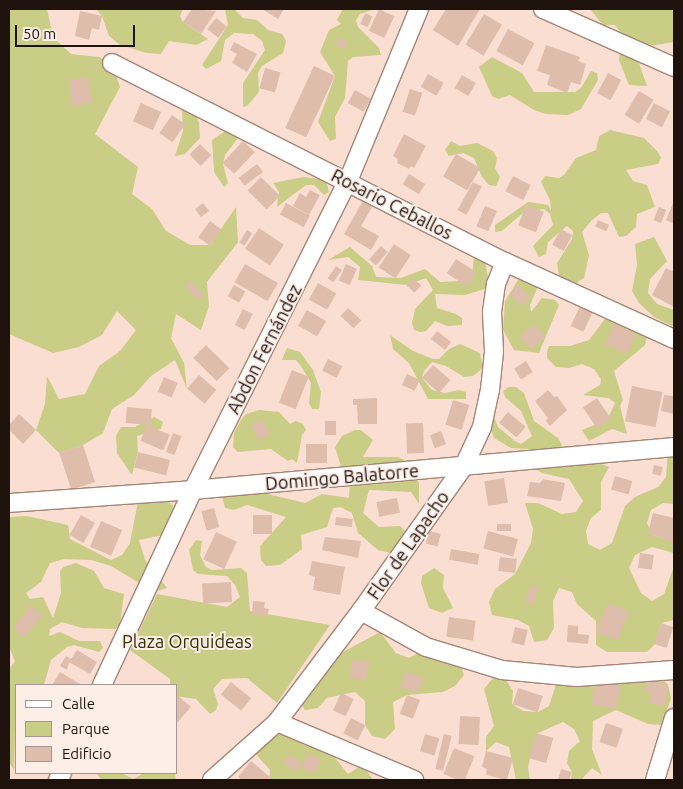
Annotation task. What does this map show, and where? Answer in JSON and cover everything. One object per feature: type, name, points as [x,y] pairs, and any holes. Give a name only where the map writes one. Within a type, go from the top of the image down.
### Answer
[{"type":"street","name":"Abdon Fernández","points":[[102,684],[193,490],[348,181],[419,9]]},
{"type":"street","points":[[543,9],[674,67]]},
{"type":"street","name":"Rosario Ceballos","points":[[112,63],[505,262],[674,339]]},
{"type":"street","name":"Flor de Lapacho","points":[[212,780],[277,722],[361,611],[464,466],[482,428],[490,390],[494,352],[492,312],[496,284],[505,262]]},
{"type":"street","name":"Domingo Balatorre","points":[[9,503],[193,490],[674,447]]},
{"type":"street","points":[[361,611],[426,647],[502,670],[577,677],[674,670]]},
{"type":"street","points":[[656,780],[674,718]]},
{"type":"street","points":[[277,722],[414,780]]},
{"type":"green space","points":[[9,9],[47,9],[53,37],[71,54],[99,57],[112,63],[120,87],[95,134],[138,167],[132,194],[152,209],[166,231],[190,245],[210,245],[236,207],[238,242],[207,282],[209,306],[201,330],[176,314],[171,338],[184,363],[187,389],[175,360],[151,376],[134,395],[112,409],[103,433],[83,445],[59,453],[36,430],[45,404],[47,376],[59,399],[85,394],[99,366],[120,351],[136,330],[117,311],[102,335],[79,347],[53,353],[9,334]]},
{"type":"green space","points":[[96,9],[183,9],[180,16],[183,22],[208,39],[196,45],[169,41],[161,54],[147,53],[120,45],[109,36],[102,16]]},
{"type":"green space","points":[[225,9],[234,9],[243,18],[257,20],[268,30],[282,34],[286,41],[283,53],[262,66],[258,73],[259,92],[247,106],[243,107],[243,83],[265,50],[262,41],[253,34],[234,33],[225,40],[221,61],[206,69],[202,65],[228,25]]},
{"type":"green space","points":[[343,9],[375,9],[360,14],[356,20],[358,27],[379,48],[381,55],[353,57],[348,61],[345,98],[335,117],[336,139],[330,141],[318,122],[335,76],[320,52],[329,30],[341,24],[337,20]]},
{"type":"green space","points":[[590,9],[674,9],[674,42],[649,46],[623,36],[615,25],[603,25]]},
{"type":"green space","points":[[625,49],[637,57],[647,86],[629,85],[619,60],[620,53]]},
{"type":"green space","points":[[492,57],[522,73],[534,92],[575,92],[581,88],[591,71],[597,73],[598,80],[581,109],[568,115],[546,114],[534,110],[510,95],[498,99],[492,96],[479,67]]},
{"type":"green space","points":[[187,105],[194,109],[199,123],[200,138],[185,154],[175,156],[183,131],[182,110]]},
{"type":"green space","points":[[230,128],[241,134],[225,155],[223,164],[228,183],[224,187],[214,172],[212,140]]},
{"type":"green space","points":[[610,130],[644,138],[658,152],[661,158],[658,164],[626,170],[633,181],[647,185],[655,207],[637,214],[636,227],[626,236],[619,237],[608,213],[601,213],[582,232],[589,255],[584,278],[573,285],[560,282],[557,263],[572,239],[573,231],[567,226],[548,242],[546,254],[539,257],[533,246],[553,225],[550,214],[544,209],[524,212],[502,231],[495,232],[495,225],[528,202],[548,205],[551,211],[550,200],[541,182],[545,176],[559,178],[564,175],[576,158],[596,150],[599,136]]},
{"type":"green space","points":[[451,141],[460,146],[477,143],[493,151],[497,158],[495,168],[500,177],[496,186],[489,185],[482,177],[474,158],[463,153],[449,156],[445,150]]},
{"type":"green space","points":[[304,177],[326,180],[329,192],[324,195],[314,185],[306,185],[277,207],[279,192],[273,183]]},
{"type":"green space","points":[[654,237],[667,261],[650,279],[648,293],[657,304],[674,310],[674,327],[654,317],[639,303],[632,291],[637,265],[635,244]]},
{"type":"green space","points":[[350,247],[372,266],[376,277],[401,278],[425,269],[440,282],[460,281],[472,275],[474,256],[485,261],[489,283],[485,289],[465,295],[435,294],[437,308],[462,318],[462,325],[447,326],[435,321],[426,331],[420,332],[414,330],[412,323],[415,309],[433,290],[426,278],[406,285],[358,280],[360,267],[348,257],[328,260]]},
{"type":"green space","points":[[520,277],[538,286],[530,305],[531,312],[542,298],[555,300],[559,305],[539,353],[514,350],[503,330],[505,301]]},
{"type":"green space","points":[[611,317],[647,330],[647,337],[645,345],[614,371],[623,400],[620,406],[627,434],[612,429],[589,441],[582,430],[607,420],[615,403],[609,398],[583,395],[600,385],[601,379],[594,369],[582,364],[569,368],[556,367],[547,358],[547,352],[549,346],[570,346],[589,340],[605,319]]},
{"type":"green space","points":[[390,335],[413,351],[433,359],[439,359],[449,349],[460,344],[480,353],[483,368],[473,376],[464,377],[446,366],[432,362],[424,371],[422,378],[432,390],[445,393],[459,390],[466,392],[466,399],[428,399],[409,363],[393,349]]},
{"type":"green space","points":[[287,348],[300,352],[313,370],[321,392],[319,409],[312,409],[309,403],[311,383],[301,366],[296,360],[282,360]]},
{"type":"green space","points":[[509,387],[516,387],[524,393],[534,421],[558,438],[562,445],[560,451],[511,448],[494,438],[488,418],[493,414],[498,427],[515,441],[521,444],[532,436],[521,411],[505,397],[503,391]]},
{"type":"green space","points":[[259,410],[279,412],[290,424],[296,421],[303,424],[306,430],[302,435],[297,463],[292,459],[288,461],[271,449],[238,452],[233,447],[234,433],[241,420],[246,414]]},
{"type":"green space","points":[[154,417],[163,422],[161,429],[137,436],[138,452],[132,475],[117,453],[116,436],[121,427],[135,427]]},
{"type":"green space","points":[[355,430],[361,430],[373,440],[363,457],[398,457],[404,460],[419,483],[419,504],[411,492],[369,490],[363,513],[379,527],[400,526],[405,531],[405,539],[397,550],[391,553],[378,550],[358,533],[352,513],[340,507],[333,508],[327,527],[301,535],[302,549],[280,565],[266,566],[261,560],[260,546],[286,517],[247,505],[234,510],[225,508],[222,496],[251,490],[305,503],[322,494],[349,498],[350,478],[341,467],[335,447],[342,436]]},
{"type":"green space","points":[[674,449],[674,504],[663,503],[651,510],[647,523],[653,535],[674,542],[674,553],[652,547],[635,555],[629,568],[641,593],[652,601],[664,594],[674,566],[674,620],[661,623],[655,644],[647,652],[607,652],[596,645],[596,621],[577,604],[572,592],[559,588],[553,601],[554,628],[547,640],[534,642],[529,626],[518,620],[492,615],[489,602],[495,589],[515,574],[531,543],[533,529],[525,503],[538,503],[562,514],[576,512],[583,501],[569,479],[542,473],[530,466],[596,462],[609,467],[601,482],[601,510],[591,518],[586,531],[588,544],[600,550],[612,543],[625,506],[635,497],[658,487],[666,477],[668,451]]},
{"type":"green space","points":[[164,497],[173,506],[173,520],[168,534],[139,540],[145,560],[167,588],[154,592],[111,566],[91,560],[64,559],[50,563],[41,582],[26,593],[30,599],[43,597],[53,618],[61,593],[60,572],[63,567],[76,563],[94,571],[104,588],[124,594],[120,625],[115,629],[82,628],[62,622],[50,629],[49,636],[60,632],[79,641],[100,641],[103,648],[99,652],[74,645],[67,647],[51,660],[44,684],[15,684],[14,770],[9,762],[9,669],[15,661],[9,647],[9,517],[27,516],[68,525],[70,539],[111,560],[122,555],[130,543],[138,501]]},
{"type":"green space","name":"Plaza Orquideas","points":[[196,540],[202,541],[200,555],[206,567],[212,570],[241,568],[247,573],[250,611],[330,625],[277,703],[247,678],[222,679],[213,689],[218,704],[216,710],[210,714],[196,699],[178,696],[178,684],[170,684],[170,679],[130,650],[157,594],[227,607],[240,597],[235,585],[227,576],[198,574],[193,570],[189,550]]},
{"type":"green space","points":[[434,568],[444,575],[443,588],[453,608],[442,613],[429,608],[421,583],[422,576]]},
{"type":"green space","points":[[380,632],[396,653],[409,658],[420,652],[445,662],[459,661],[464,675],[455,686],[443,692],[407,695],[393,702],[395,729],[385,739],[372,736],[365,725],[365,701],[355,692],[327,698],[318,708],[305,710],[298,699],[332,658]]},
{"type":"green space","points":[[659,675],[668,685],[671,698],[662,725],[648,724],[616,710],[593,721],[592,749],[602,775],[592,768],[581,780],[571,780],[572,772],[567,763],[569,751],[580,741],[574,729],[563,722],[536,734],[528,767],[530,780],[516,780],[509,747],[496,742],[486,751],[486,737],[494,726],[484,689],[493,678],[506,680],[513,691],[512,704],[523,711],[538,712],[549,706],[557,681]]},
{"type":"green space","points":[[282,729],[304,745],[331,753],[348,774],[359,767],[365,768],[373,780],[269,780],[270,770],[253,751]]},
{"type":"green space","points":[[97,774],[124,774],[133,779],[142,774],[175,774],[176,780],[114,780],[101,779]]},
{"type":"building","points":[[192,9],[216,11],[201,34],[183,22]]},
{"type":"building","points":[[262,9],[284,9],[278,19]]},
{"type":"building","points":[[379,9],[394,16],[384,38],[369,31]]},
{"type":"building","points":[[446,9],[480,9],[458,46],[433,30]]},
{"type":"building","points":[[80,11],[102,16],[99,30],[92,28],[89,40],[75,36]]},
{"type":"building","points":[[365,13],[372,16],[368,27],[360,24]]},
{"type":"building","points":[[484,14],[502,25],[483,56],[465,45]]},
{"type":"building","points":[[216,18],[227,27],[218,38],[207,29]]},
{"type":"building","points":[[508,29],[534,43],[523,65],[496,51]]},
{"type":"building","points":[[338,38],[347,42],[344,49],[336,45]]},
{"type":"building","points":[[234,42],[257,54],[247,72],[232,63],[237,54],[230,50]]},
{"type":"building","points":[[546,45],[580,57],[578,61],[586,64],[580,85],[571,82],[567,93],[547,85],[550,75],[537,71]]},
{"type":"building","points":[[314,66],[335,76],[306,137],[285,128]]},
{"type":"building","points":[[265,68],[280,72],[275,92],[260,88]]},
{"type":"building","points":[[608,73],[621,80],[610,100],[597,93]]},
{"type":"building","points":[[428,74],[444,83],[436,96],[421,87]]},
{"type":"building","points":[[462,75],[476,83],[468,96],[454,88]]},
{"type":"building","points":[[88,77],[92,103],[72,106],[68,80]]},
{"type":"building","points":[[410,89],[422,93],[415,116],[403,112]]},
{"type":"building","points":[[355,90],[371,99],[363,112],[348,103]]},
{"type":"building","points":[[639,91],[654,100],[639,124],[625,115]]},
{"type":"building","points":[[141,103],[161,112],[153,130],[133,121]]},
{"type":"building","points":[[654,103],[670,111],[662,127],[646,119]]},
{"type":"building","points":[[172,115],[185,124],[172,142],[159,133]]},
{"type":"building","points":[[404,134],[426,146],[414,168],[411,166],[409,169],[397,163],[398,159],[393,156]]},
{"type":"building","points":[[243,141],[255,152],[234,174],[223,163]]},
{"type":"building","points":[[200,144],[211,155],[201,166],[189,155]]},
{"type":"building","points":[[456,154],[480,168],[467,191],[443,177]]},
{"type":"building","points":[[257,164],[263,172],[245,186],[239,178]]},
{"type":"building","points":[[409,174],[425,184],[419,194],[403,184]]},
{"type":"building","points":[[513,176],[531,185],[523,200],[505,191]]},
{"type":"building","points":[[261,177],[280,196],[267,210],[248,190]]},
{"type":"building","points":[[473,182],[482,187],[466,215],[457,210]]},
{"type":"building","points":[[310,190],[320,195],[309,215],[293,206],[300,193],[306,197]]},
{"type":"building","points":[[363,201],[372,207],[361,226],[379,236],[371,250],[344,234]]},
{"type":"building","points":[[674,201],[674,224],[666,220]]},
{"type":"building","points":[[203,203],[209,211],[201,217],[195,209]]},
{"type":"building","points":[[286,203],[310,216],[304,227],[280,214]]},
{"type":"building","points":[[526,205],[544,212],[536,232],[518,226]]},
{"type":"building","points":[[485,206],[497,211],[488,231],[476,226]]},
{"type":"building","points":[[659,207],[666,210],[661,223],[654,220]]},
{"type":"building","points":[[598,220],[609,225],[606,231],[595,226]]},
{"type":"building","points":[[210,221],[221,229],[210,245],[198,237]]},
{"type":"building","points":[[259,228],[284,245],[270,266],[245,249]]},
{"type":"building","points":[[561,229],[572,235],[564,251],[552,245]]},
{"type":"building","points":[[247,230],[252,233],[244,246],[239,243]]},
{"type":"building","points":[[394,244],[411,255],[396,278],[379,267]]},
{"type":"building","points":[[381,246],[388,252],[376,265],[369,260]]},
{"type":"building","points":[[456,259],[476,272],[467,286],[447,273]]},
{"type":"building","points":[[245,264],[278,283],[267,301],[234,282]]},
{"type":"building","points":[[346,264],[357,269],[350,285],[339,280]]},
{"type":"building","points":[[336,266],[342,270],[333,282],[328,278]]},
{"type":"building","points":[[666,268],[674,272],[674,307],[652,295]]},
{"type":"building","points":[[413,278],[421,285],[415,293],[406,286]]},
{"type":"building","points":[[191,282],[203,295],[198,300],[186,287]]},
{"type":"building","points":[[318,283],[336,293],[327,310],[309,300]]},
{"type":"building","points":[[234,285],[245,291],[239,303],[228,296]]},
{"type":"building","points":[[518,285],[530,297],[522,306],[510,293]]},
{"type":"building","points":[[580,306],[593,312],[583,332],[571,326]]},
{"type":"building","points":[[348,308],[361,320],[354,328],[340,316]]},
{"type":"building","points":[[243,309],[253,314],[245,330],[235,325]]},
{"type":"building","points":[[307,310],[326,321],[317,337],[298,326]]},
{"type":"building","points":[[533,324],[545,336],[532,349],[520,337]]},
{"type":"building","points":[[614,324],[636,334],[627,354],[605,344]]},
{"type":"building","points":[[437,331],[451,342],[445,350],[431,339]]},
{"type":"building","points":[[206,345],[229,368],[217,381],[193,358]]},
{"type":"building","points":[[328,359],[342,366],[336,378],[322,371]]},
{"type":"building","points":[[526,361],[533,372],[521,379],[514,368]]},
{"type":"building","points":[[433,365],[450,380],[439,393],[422,378]]},
{"type":"building","points":[[292,370],[309,377],[296,409],[279,402]]},
{"type":"building","points":[[407,374],[420,380],[415,391],[402,385]]},
{"type":"building","points":[[199,375],[216,390],[205,404],[187,389]]},
{"type":"building","points":[[164,377],[178,383],[172,398],[158,392]]},
{"type":"building","points":[[632,386],[662,392],[656,427],[625,421]]},
{"type":"building","points":[[548,390],[554,397],[557,396],[567,410],[550,426],[546,421],[548,418],[535,401]]},
{"type":"building","points":[[664,395],[674,396],[674,414],[661,411]]},
{"type":"building","points":[[377,398],[377,424],[358,424],[357,405],[353,405],[353,399]]},
{"type":"building","points":[[597,398],[611,419],[597,428],[583,408]]},
{"type":"building","points":[[453,400],[469,405],[462,430],[445,425]]},
{"type":"building","points":[[127,407],[152,409],[151,425],[126,423]]},
{"type":"building","points":[[508,412],[526,427],[517,438],[499,423]]},
{"type":"building","points":[[19,414],[36,430],[23,444],[9,430],[9,425]]},
{"type":"building","points":[[262,419],[270,434],[259,440],[251,425]]},
{"type":"building","points":[[325,421],[336,421],[336,435],[325,435]]},
{"type":"building","points":[[423,423],[424,453],[407,454],[406,424]]},
{"type":"building","points":[[147,425],[170,435],[163,450],[140,441]]},
{"type":"building","points":[[441,431],[446,444],[435,448],[430,435]]},
{"type":"building","points":[[173,433],[181,436],[174,455],[166,452]]},
{"type":"building","points":[[306,444],[327,444],[327,463],[306,463]]},
{"type":"building","points":[[83,445],[95,482],[71,490],[59,453]]},
{"type":"building","points":[[138,452],[170,460],[166,476],[134,468]]},
{"type":"building","points":[[654,465],[663,467],[661,476],[652,474]]},
{"type":"building","points":[[615,476],[632,481],[628,494],[611,489]]},
{"type":"building","points":[[504,478],[508,503],[488,506],[484,481]]},
{"type":"building","points":[[543,479],[565,483],[561,501],[527,496],[530,482],[540,483]]},
{"type":"building","points":[[397,498],[400,513],[379,517],[376,502]]},
{"type":"building","points":[[214,508],[219,527],[207,531],[201,511]]},
{"type":"building","points":[[653,513],[674,518],[674,543],[648,533]]},
{"type":"building","points":[[81,515],[95,523],[83,543],[70,535]]},
{"type":"building","points":[[253,515],[272,515],[272,534],[253,534]]},
{"type":"building","points":[[336,517],[353,519],[352,527],[335,525]]},
{"type":"building","points":[[101,521],[122,530],[111,556],[90,547]]},
{"type":"building","points":[[497,524],[511,524],[511,531],[497,531]]},
{"type":"building","points":[[429,531],[441,534],[437,547],[426,544]]},
{"type":"building","points":[[488,531],[518,539],[513,556],[483,548]]},
{"type":"building","points":[[216,532],[237,542],[224,569],[203,559]]},
{"type":"building","points":[[325,537],[361,541],[358,558],[322,550]]},
{"type":"building","points":[[451,549],[480,554],[478,565],[449,560]]},
{"type":"building","points":[[640,553],[654,555],[652,570],[638,568]]},
{"type":"building","points":[[500,557],[517,559],[515,573],[498,571]]},
{"type":"building","points":[[312,561],[345,567],[340,595],[313,590],[315,577],[309,575]]},
{"type":"building","points":[[231,582],[232,602],[203,603],[202,584]]},
{"type":"building","points":[[530,586],[538,588],[534,604],[526,602]]},
{"type":"building","points":[[253,601],[265,602],[264,608],[269,609],[267,616],[252,614]]},
{"type":"building","points":[[608,603],[629,612],[617,641],[596,632]]},
{"type":"building","points":[[30,606],[42,615],[25,637],[13,628]]},
{"type":"building","points":[[449,617],[476,621],[473,641],[446,637]]},
{"type":"building","points":[[661,623],[673,627],[667,648],[654,644]]},
{"type":"building","points":[[568,625],[578,626],[578,634],[589,635],[588,644],[567,642]]},
{"type":"building","points":[[515,627],[528,630],[524,646],[511,643]]},
{"type":"building","points":[[77,650],[97,662],[90,674],[69,662],[67,670],[60,666],[66,656],[71,659]]},
{"type":"building","points":[[353,659],[370,663],[366,680],[349,677]]},
{"type":"building","points":[[60,672],[80,684],[53,684]]},
{"type":"building","points":[[405,672],[423,677],[419,693],[401,687]]},
{"type":"building","points":[[596,680],[621,685],[616,709],[591,705]]},
{"type":"building","points":[[648,680],[668,685],[664,707],[649,703],[651,693],[645,692]]},
{"type":"building","points":[[231,682],[251,698],[241,711],[221,694]]},
{"type":"building","points":[[518,688],[543,696],[537,712],[513,704]]},
{"type":"building","points":[[341,693],[354,699],[346,716],[333,710]]},
{"type":"building","points":[[407,695],[420,700],[413,719],[400,714]]},
{"type":"building","points":[[178,696],[191,707],[178,722]]},
{"type":"building","points":[[460,716],[480,717],[479,745],[459,744]]},
{"type":"building","points":[[351,718],[365,725],[358,740],[343,733]]},
{"type":"building","points":[[606,723],[623,729],[617,748],[599,742]]},
{"type":"building","points":[[536,733],[553,738],[546,763],[529,758]]},
{"type":"building","points":[[425,734],[439,738],[434,755],[420,751]]},
{"type":"building","points":[[444,734],[452,736],[443,771],[435,769]]},
{"type":"building","points":[[454,748],[474,756],[465,780],[458,780],[444,774]]},
{"type":"building","points":[[486,751],[513,758],[507,780],[486,775],[487,769],[482,767]]},
{"type":"building","points":[[307,754],[321,759],[316,773],[302,768]]},
{"type":"building","points":[[288,755],[302,762],[298,771],[283,764]]},
{"type":"building","points":[[251,761],[270,777],[267,780],[242,780],[238,777]]},
{"type":"building","points":[[561,769],[572,772],[569,780],[558,780]]}]
